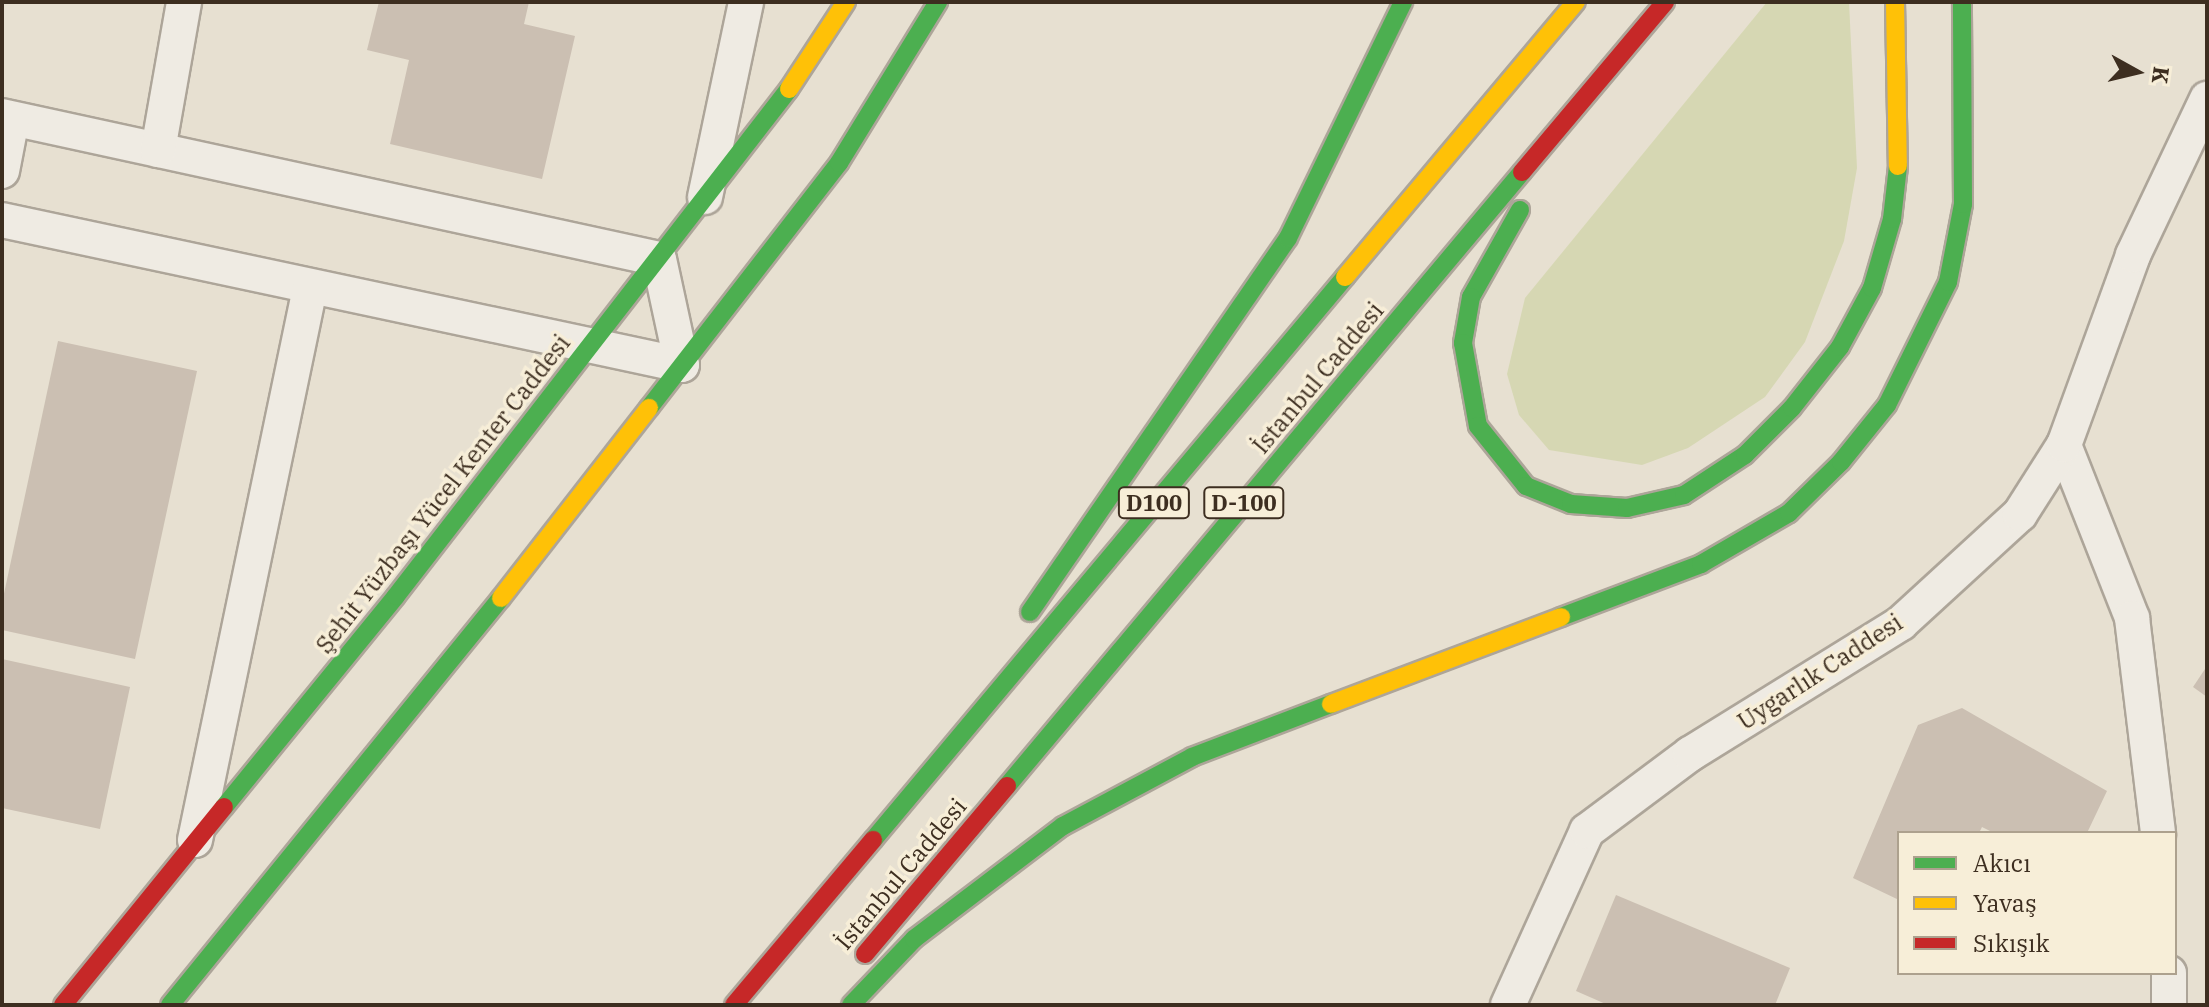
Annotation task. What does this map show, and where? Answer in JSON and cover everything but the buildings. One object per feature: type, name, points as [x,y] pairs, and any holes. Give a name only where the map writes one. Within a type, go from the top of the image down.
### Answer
[{"type":"main road","name":"Şehit Yüzbaşı Yücel Kenter Caddesi","points":[[63,1005],[705,201],[776,108],[846,2]]},
{"type":"main road","points":[[170,1005],[445,671],[839,163],[938,2]]},
{"type":"main road","points":[[1020,626],[1288,238],[1403,2]]},
{"type":"main road","name":"İstanbul Caddesi","points":[[734,1005],[1576,2]]},
{"type":"main road","name":"İstanbul Caddesi","points":[[853,969],[1665,2]]},
{"type":"main road","points":[[1676,2],[1500,238],[1471,297],[1463,343],[1478,426],[1526,486],[1571,504],[1627,508],[1684,495],[1745,455],[1792,408],[1840,347],[1872,288],[1892,219],[1900,153],[1895,2]]},
{"type":"main road","points":[[851,1005],[914,939],[1063,826],[1192,757],[1701,564],[1789,513],[1841,462],[1887,405],[1948,282],[1964,188],[1962,2]]},
{"type":"main road","points":[[877,834],[993,665]]},
{"type":"street","points":[[158,150],[184,2]]},
{"type":"street","points":[[705,201],[746,2]]},
{"type":"street","name":"Uygarlık Caddesi","points":[[1508,1005],[1587,831],[1690,754],[1901,623],[2020,514],[2064,445],[2133,255],[2206,103]]},
{"type":"street","points":[[2,171],[7,118],[659,259],[682,365],[589,349],[2,220]]},
{"type":"street","points":[[195,843],[310,288]]},
{"type":"street","points":[[2064,445],[2132,618],[2158,831]]},
{"type":"street","points":[[2169,975],[2169,1005]]},
{"type":"green space","points":[[1767,2],[1849,2],[1857,168],[1844,241],[1805,342],[1765,397],[1688,448],[1642,465],[1549,450],[1519,415],[1507,374],[1525,298]]},
{"type":"traffic: fast","points":[[649,408],[839,163],[938,2]]},
{"type":"traffic: fast","points":[[1030,612],[1288,238],[1403,2]]},
{"type":"traffic: fast","points":[[1561,617],[1701,564],[1789,513],[1841,462],[1887,405],[1948,282],[1963,204],[1962,2]]},
{"type":"traffic: fast","points":[[224,807],[396,596],[789,89]]},
{"type":"traffic: fast","points":[[1520,210],[1471,297],[1463,343],[1478,426],[1526,486],[1571,504],[1627,508],[1684,495],[1745,455],[1792,408],[1840,347],[1872,288],[1892,219],[1898,166]]},
{"type":"traffic: fast","points":[[1007,786],[1522,172]]},
{"type":"traffic: fast","points":[[873,840],[1345,277]]},
{"type":"traffic: fast","points":[[170,1005],[501,598]]},
{"type":"traffic: fast","points":[[851,1005],[914,939],[1063,826],[1192,757],[1331,704]]},
{"type":"traffic: slow","points":[[789,89],[846,2]]},
{"type":"traffic: slow","points":[[1345,277],[1576,2]]},
{"type":"traffic: slow","points":[[1895,2],[1898,166]]},
{"type":"traffic: slow","points":[[501,598],[649,408]]},
{"type":"traffic: slow","points":[[1331,704],[1561,617]]},
{"type":"traffic: jam","points":[[1522,172],[1665,2]]},
{"type":"traffic: jam","points":[[865,954],[1007,786]]},
{"type":"traffic: jam","points":[[63,1005],[224,807]]},
{"type":"traffic: jam","points":[[734,1005],[873,840]]}]
